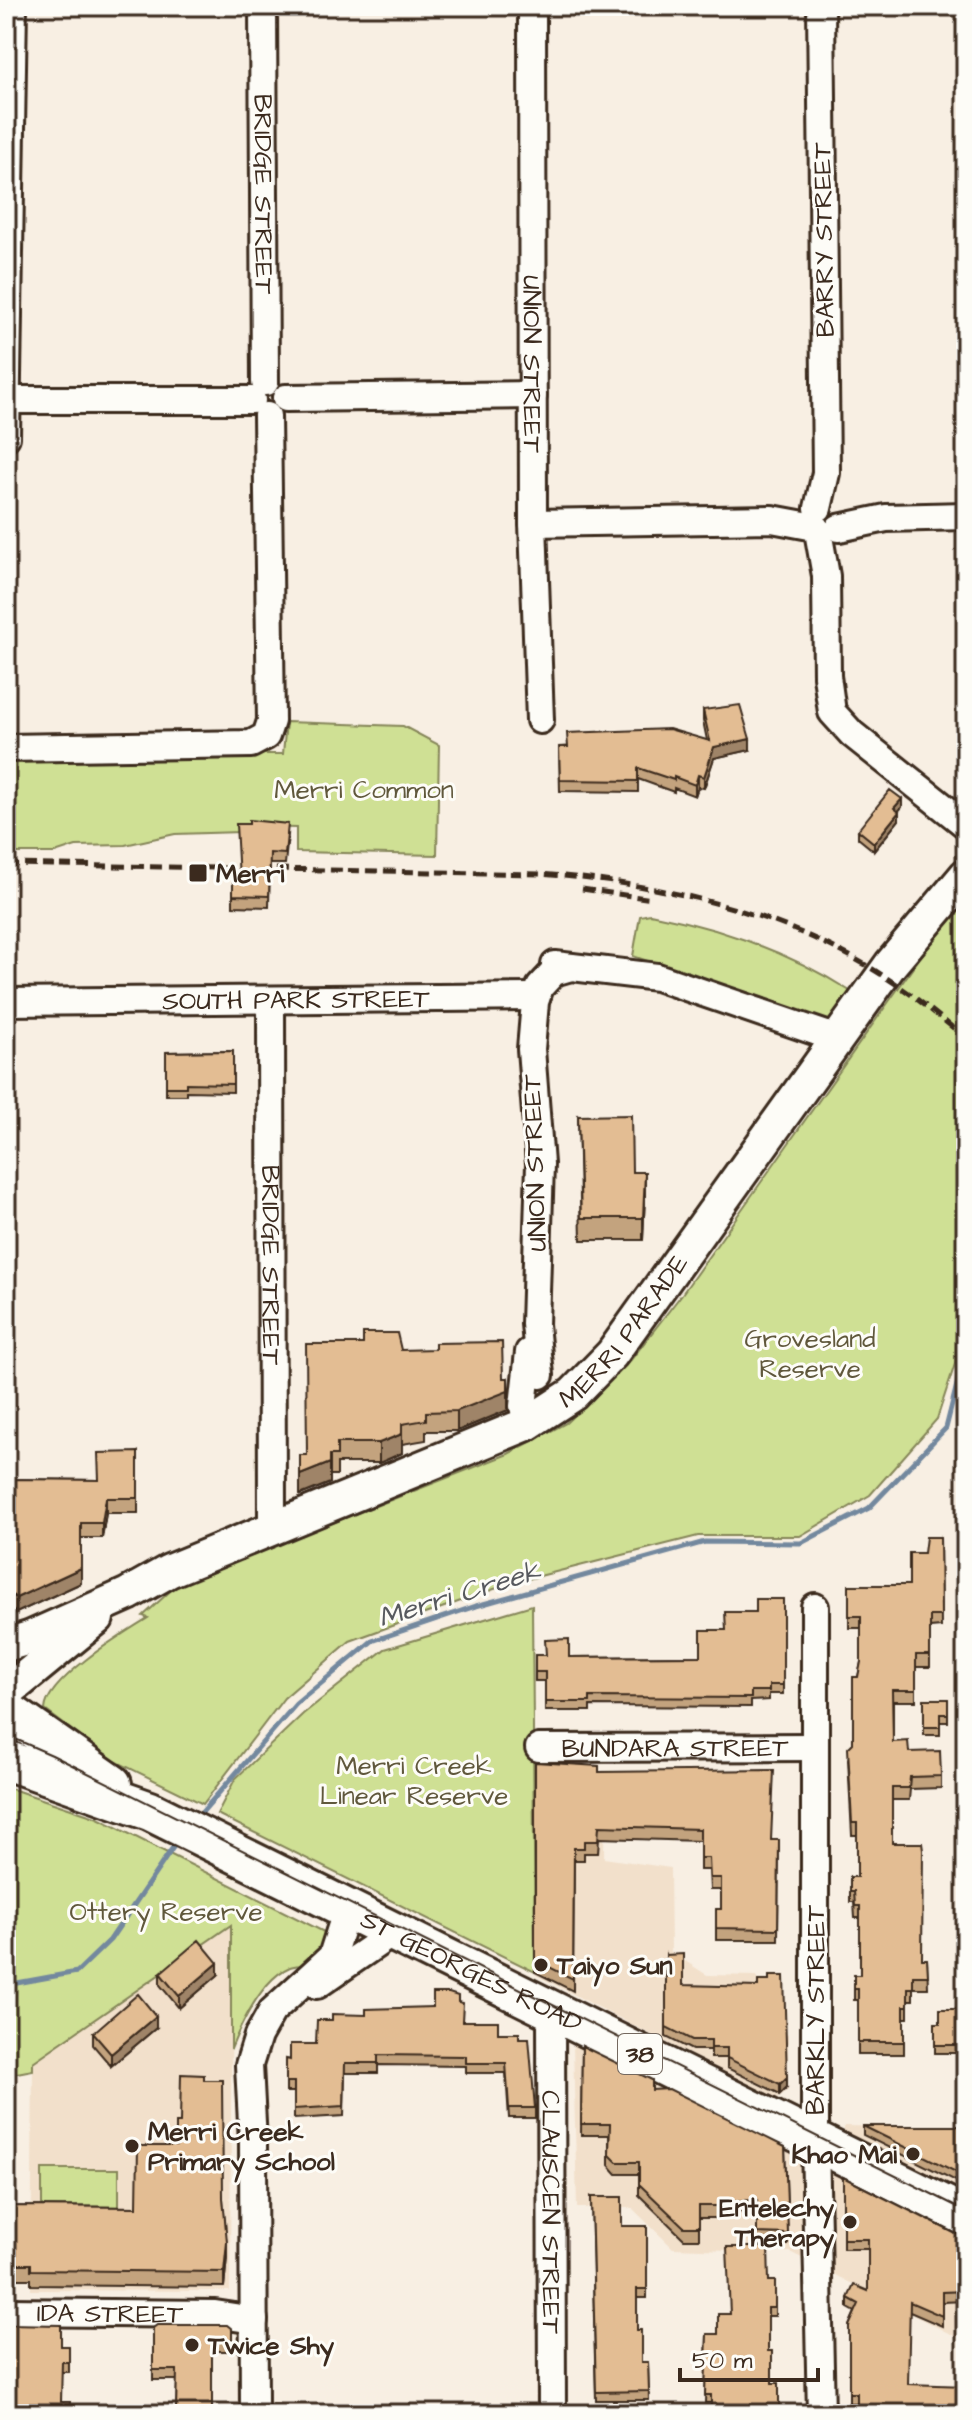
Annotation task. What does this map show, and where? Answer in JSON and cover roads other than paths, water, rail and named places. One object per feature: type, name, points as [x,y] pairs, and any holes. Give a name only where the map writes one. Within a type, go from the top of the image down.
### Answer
[{"type":"highway","name":"ST GEORGES ROAD","points":[[6,1710],[150,1811]]},
{"type":"highway","name":"ST GEORGES ROAD","points":[[16,1760],[150,1811],[966,2216]]},
{"type":"main road","name":"MERRI PARADE","points":[[8,1646],[128,1594],[169,1571],[527,1424],[573,1394],[612,1354],[908,941],[966,875]]},
{"type":"main road","name":"MERRI PARADE","points":[[6,1693],[128,1594]]},
{"type":"street","points":[[6,437],[13,6]]},
{"type":"street","name":"BRIDGE STREET","points":[[6,748],[251,744],[266,736],[271,721],[261,399],[263,6]]},
{"type":"street","name":"UNION STREET","points":[[532,6],[533,523],[540,720]]},
{"type":"street","name":"BARRY STREET","points":[[821,6],[827,676],[832,712],[852,734],[962,822]]},
{"type":"street","points":[[7,400],[261,399],[279,385],[286,398],[533,395]]},
{"type":"street","points":[[533,523],[966,516]]},
{"type":"street","points":[[529,998],[525,986],[550,966],[666,979],[838,1039]]},
{"type":"street","name":"UNION STREET","points":[[527,1424],[523,1406],[535,1324],[541,1206],[531,1049],[521,1016],[529,998]]},
{"type":"street","name":"SOUTH PARK STREET","points":[[6,1002],[529,998]]},
{"type":"street","name":"BRIDGE STREET","points":[[271,1001],[272,1528]]},
{"type":"street","name":"UNION STREET","points":[[535,1324],[540,1375]]},
{"type":"street","name":"BARKLY STREET","points":[[815,1607],[812,1747],[821,2414]]},
{"type":"street","name":"BUNDARA STREET","points":[[539,1748],[812,1747]]},
{"type":"street","points":[[254,2414],[253,2142],[249,2074],[258,2036],[278,2004],[332,1956],[347,1909]]},
{"type":"street","points":[[253,2142],[263,2068],[287,2016],[314,1988],[394,1932]]},
{"type":"street","name":"CLAUSCEN STREET","points":[[551,2010],[552,2414]]},
{"type":"street","name":"IDA STREET","points":[[6,2312],[254,2313]]},
{"type":"waterway","name":"Merri Creek","points":[[197,1818],[296,1704],[372,1641],[476,1606],[705,1542],[801,1543],[869,1508],[946,1428],[966,1349]]},
{"type":"waterway","name":"Merri Creek","points":[[6,1985],[77,1972],[110,1940],[178,1840]]},
{"type":"tram line","points":[[6,1735],[52,1755],[966,2211]]},
{"type":"railway","points":[[6,864],[540,874],[635,886],[729,907],[819,941],[903,989],[966,1038]]},
{"type":"railway","points":[[582,889],[653,899]]},
{"type":"place","name":"Merri","points":[[198,873]]},
{"type":"place","name":"Taiyo Sun","points":[[541,1965]]},
{"type":"place","name":"Merri Creek Primary School","points":[[132,2146]]},
{"type":"place","name":"Khao Mai","points":[[913,2154]]},
{"type":"place","name":"Entelechy Therapy","points":[[850,2222]]},
{"type":"place","name":"Twice Shy","points":[[192,2345]]},
{"type":"park label","name":"Merri Common","points":[[364,789]]},
{"type":"park label","name":"Grovesland Reserve","points":[[810,1353]]},
{"type":"park label","name":"Merri Creek Linear Reserve","points":[[414,1780]]},
{"type":"park label","name":"Ottery Reserve","points":[[166,1911]]}]
